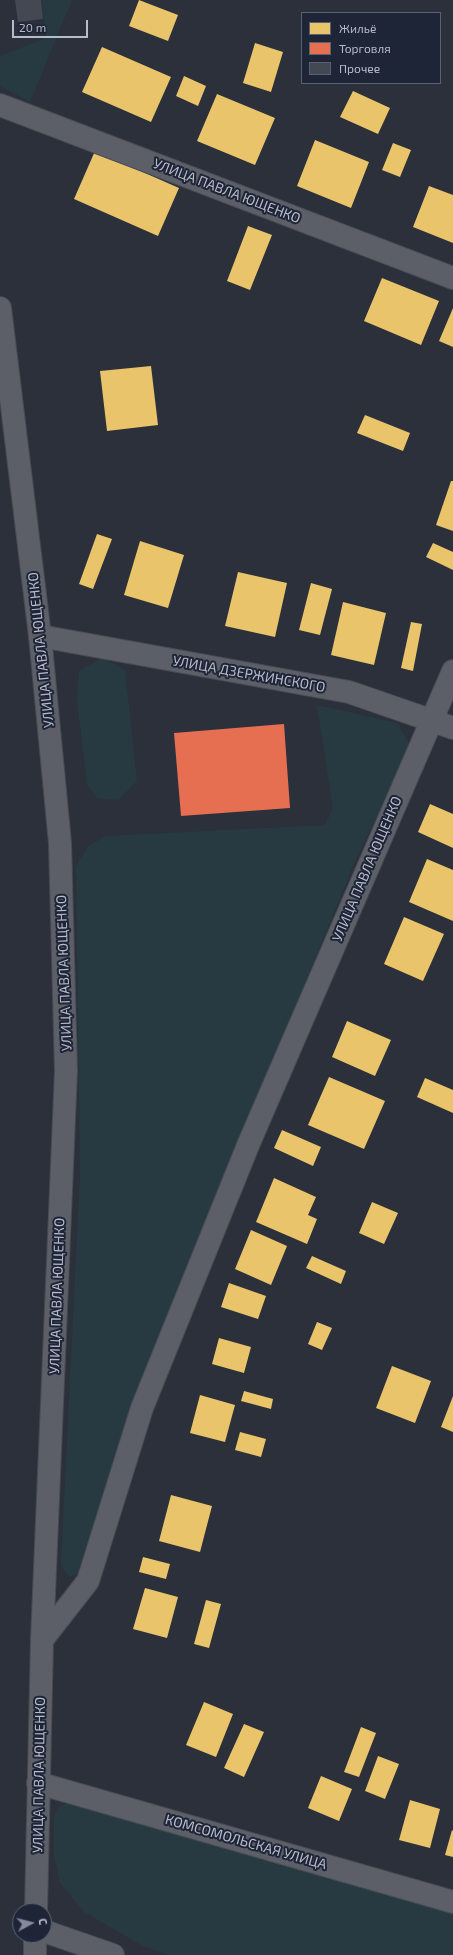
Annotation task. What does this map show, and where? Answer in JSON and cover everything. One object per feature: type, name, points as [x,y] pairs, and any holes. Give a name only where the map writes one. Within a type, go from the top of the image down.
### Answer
[{"type":"street","name":"УЛИЦА ПАВЛА ЮЩЕНКО","points":[[0,105],[453,278]]},
{"type":"street","name":"УЛИЦА ПАВЛА ЮЩЕНКО","points":[[0,308],[40,636],[60,843],[66,1071],[42,1640],[36,1903]]},
{"type":"street","name":"УЛИЦА ДЗЕРЖИНСКОГО","points":[[40,636],[349,692],[453,728]]},
{"type":"street","name":"УЛИЦА ПАВЛА ЮЩЕНКО","points":[[42,1640],[88,1581],[142,1408],[249,1143],[453,671]]},
{"type":"street","name":"КОМСОМОЛЬСКАЯ УЛИЦА","points":[[38,1783],[453,1902]]},
{"type":"street","points":[[52,1934],[113,1955]]},
{"type":"street","points":[[35,1943],[35,1955]]},
{"type":"shaded area","points":[[42,0],[72,0],[30,102],[0,86],[0,56],[46,38]]},
{"type":"shaded area","points":[[102,658],[125,670],[137,781],[118,800],[97,798],[87,784],[77,700],[79,671]]},
{"type":"shaded area","points":[[317,705],[398,723],[410,746],[354,864],[139,1386],[78,1574],[68,1577],[61,1564],[80,1175],[76,867],[88,846],[106,836],[325,825],[333,808]]},
{"type":"shaded area","points":[[71,1802],[453,1908],[453,1955],[169,1955],[143,1946],[84,1912],[60,1883],[54,1855],[54,1817],[58,1807]]},
{"type":"building: Жильё","points":[[139,0],[178,15],[168,41],[129,26]]},
{"type":"building: Жильё","points":[[255,43],[283,52],[271,92],[243,83]]},
{"type":"building: Жильё","points":[[102,47],[171,77],[151,122],[82,92]]},
{"type":"building: Жильё","points":[[184,76],[206,86],[198,106],[176,96]]},
{"type":"building: Жильё","points":[[353,91],[390,108],[378,134],[340,117]]},
{"type":"building: Жильё","points":[[217,94],[275,118],[255,165],[197,141]]},
{"type":"building: Жильё","points":[[315,140],[369,162],[351,208],[297,186]]},
{"type":"building: Жильё","points":[[393,143],[411,150],[400,177],[382,170]]},
{"type":"building: Жильё","points":[[95,151],[179,188],[158,236],[74,199]]},
{"type":"building: Жильё","points":[[429,186],[453,195],[453,243],[413,227]]},
{"type":"building: Жильё","points":[[248,226],[272,235],[250,290],[227,281]]},
{"type":"building: Жильё","points":[[382,278],[439,301],[421,345],[364,321]]},
{"type":"building: Жильё","points":[[453,308],[453,347],[439,341]]},
{"type":"building: Жильё","points":[[151,366],[158,425],[107,431],[100,371]]},
{"type":"building: Жильё","points":[[365,415],[410,433],[403,451],[357,433]]},
{"type":"building: Жильё","points":[[451,481],[453,481],[453,531],[436,525]]},
{"type":"building: Жильё","points":[[97,534],[112,539],[93,589],[79,584]]},
{"type":"building: Жильё","points":[[140,541],[184,555],[168,608],[124,595]]},
{"type":"building: Жильё","points":[[433,543],[453,552],[453,570],[426,557]]},
{"type":"building: Жильё","points":[[238,572],[287,583],[275,637],[225,626]]},
{"type":"building: Жильё","points":[[311,583],[332,589],[320,635],[299,630]]},
{"type":"building: Жильё","points":[[343,602],[386,613],[374,665],[331,655]]},
{"type":"building: Жильё","points":[[411,622],[422,624],[413,671],[401,668]]},
{"type":"building: Жильё","points":[[430,804],[453,814],[453,848],[418,832]]},
{"type":"building: Жильё","points":[[427,859],[453,870],[453,921],[409,902]]},
{"type":"building: Жильё","points":[[404,917],[444,934],[423,981],[384,964]]},
{"type":"building: Жильё","points":[[347,1021],[391,1040],[375,1076],[332,1057]]},
{"type":"building: Жильё","points":[[329,1077],[385,1101],[364,1149],[308,1125]]},
{"type":"building: Жильё","points":[[425,1078],[453,1090],[453,1113],[417,1097]]},
{"type":"building: Жильё","points":[[282,1130],[321,1147],[313,1166],[274,1148]]},
{"type":"building: Жильё","points":[[274,1178],[316,1197],[308,1215],[317,1219],[307,1244],[256,1222]]},
{"type":"building: Жильё","points":[[372,1202],[398,1213],[384,1244],[359,1233]]},
{"type":"building: Жильё","points":[[251,1230],[287,1246],[271,1285],[235,1269]]},
{"type":"building: Жильё","points":[[312,1256],[346,1271],[341,1284],[306,1268]]},
{"type":"building: Жильё","points":[[229,1283],[266,1296],[258,1319],[221,1307]]},
{"type":"building: Жильё","points":[[317,1322],[332,1328],[322,1350],[308,1344]]},
{"type":"building: Жильё","points":[[219,1338],[251,1347],[244,1373],[212,1364]]},
{"type":"building: Жильё","points":[[392,1366],[431,1381],[415,1423],[376,1408]]},
{"type":"building: Жильё","points":[[244,1391],[273,1399],[271,1409],[241,1401]]},
{"type":"building: Жильё","points":[[200,1395],[235,1405],[225,1442],[190,1433]]},
{"type":"building: Жильё","points":[[453,1396],[453,1432],[441,1427]]},
{"type":"building: Жильё","points":[[240,1432],[266,1439],[261,1457],[235,1450]]},
{"type":"building: Жильё","points":[[171,1495],[212,1506],[200,1552],[159,1541]]},
{"type":"building: Жильё","points":[[143,1557],[170,1564],[166,1579],[139,1572]]},
{"type":"building: Жильё","points":[[145,1588],[178,1597],[167,1638],[133,1629]]},
{"type":"building: Жильё","points":[[206,1600],[221,1604],[209,1648],[194,1644]]},
{"type":"building: Жильё","points":[[204,1702],[233,1714],[216,1757],[186,1745]]},
{"type":"building: Жильё","points":[[244,1724],[264,1732],[244,1777],[224,1768]]},
{"type":"building: Жильё","points":[[361,1727],[376,1733],[359,1777],[344,1772]]},
{"type":"building: Жильё","points":[[378,1756],[399,1764],[385,1799],[365,1791]]},
{"type":"building: Жильё","points":[[321,1776],[352,1789],[339,1821],[308,1808]]},
{"type":"building: Жильё","points":[[410,1800],[440,1809],[430,1848],[399,1840]]},
{"type":"building: Жильё","points":[[452,1830],[453,1831],[453,1857],[445,1855]]},
{"type":"building: Торговля","points":[[284,724],[290,808],[181,816],[174,733]]},
{"type":"building: Прочее","points":[[15,0],[41,0],[43,19],[18,22]]}]
